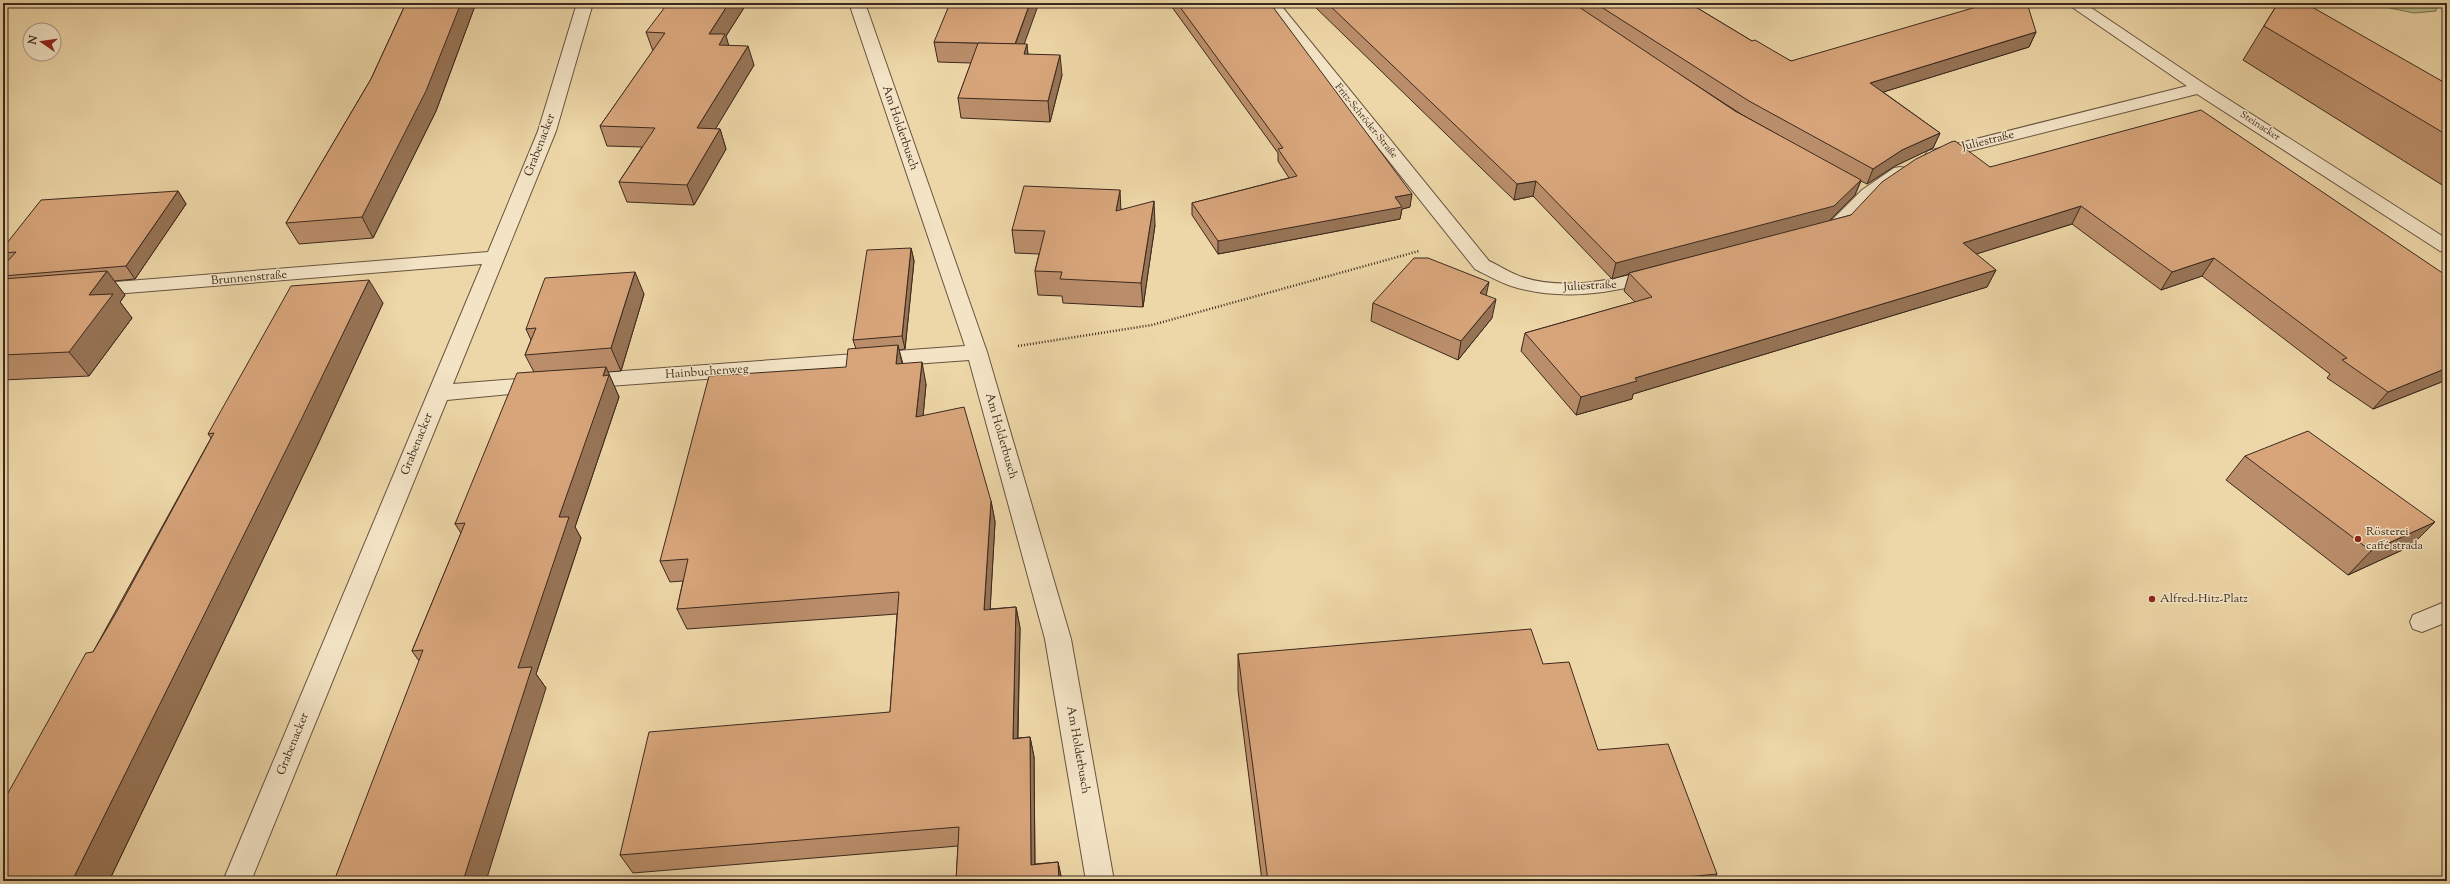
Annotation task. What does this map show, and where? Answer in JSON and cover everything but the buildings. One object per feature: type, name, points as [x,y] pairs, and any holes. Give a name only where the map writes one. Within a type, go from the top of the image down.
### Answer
[{"type":"street","name":"Grabenacker","points":[[237,881],[547,131],[585,3]]},
{"type":"street","name":"Am Holderbusch","points":[[857,3],[977,352],[1058,639],[1100,881]]},
{"type":"street","name":"Fritz-Schröder-Straße","points":[[1271,3],[1460,239]]},
{"type":"street","name":"Steinacker","points":[[2074,3],[2200,88],[2447,248]]},
{"type":"street","name":"Juliestraße","points":[[1806,235],[1836,227],[1861,190],[1937,154],[2200,88]]},
{"type":"street","name":"Juliestraße","points":[[1460,239],[1482,265],[1518,282],[1570,289],[1614,286],[1675,270]]},
{"type":"street","name":"Brunnenstraße","points":[[75,291],[494,257]]},
{"type":"street","name":"Hainbuchenweg","points":[[438,393],[977,352]]},
{"type":"street","points":[[2422,622],[2447,611]]},
{"type":"path","points":[[977,352],[1152,325],[1460,239]]},
{"type":"green space","points":[[2366,3],[2437,3],[2436,11],[2414,13]]},
{"type":"place","name":"Rösterei caffé strada","points":[[2358,539]]},
{"type":"place","name":"Alfred-Hitz-Platz","points":[[2152,599]]}]
